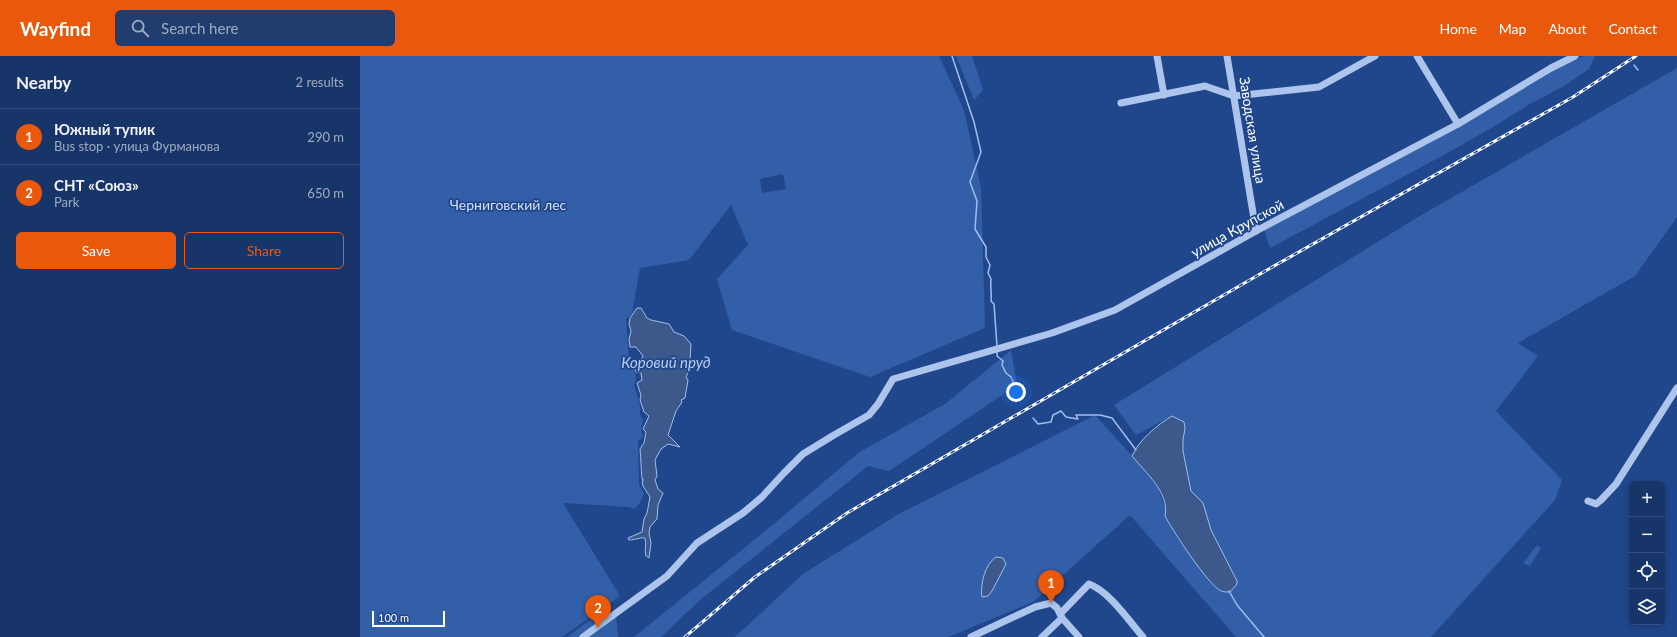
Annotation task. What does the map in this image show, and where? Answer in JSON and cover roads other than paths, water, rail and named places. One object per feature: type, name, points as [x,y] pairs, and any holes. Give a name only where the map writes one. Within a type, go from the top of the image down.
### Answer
[{"type":"street","points":[[1157,56],[1164,95]]},
{"type":"street","name":"Заводская улица","points":[[1228,56],[1256,231]]},
{"type":"street","points":[[1121,103],[1205,86],[1234,96],[1319,87],[1375,56]]},
{"type":"street","points":[[1417,56],[1458,124]]},
{"type":"street","name":"улица Крупской","points":[[583,637],[667,576],[682,562],[697,543],[743,513],[762,498],[803,454],[869,415],[878,404],[893,379],[1052,333],[1115,310],[1256,231],[1458,124],[1551,68],[1575,56]]},
{"type":"street","points":[[1588,502],[1596,504],[1616,484],[1677,388]]},
{"type":"street","points":[[1042,637],[1089,584],[1095,586],[1107,596],[1143,637]]},
{"type":"street","points":[[971,637],[1035,607],[1051,604],[1057,608],[1079,637]]},
{"type":"water","name":"Коровий пруд","points":[[637,308],[641,308],[647,318],[669,324],[674,332],[684,336],[691,344],[690,360],[692,364],[686,377],[688,380],[685,398],[681,400],[682,402],[676,411],[668,435],[680,447],[668,444],[661,449],[655,460],[657,476],[655,480],[658,489],[663,493],[658,505],[657,519],[650,527],[649,533],[651,543],[649,558],[645,554],[645,538],[629,540],[628,538],[642,532],[650,497],[643,486],[642,481],[644,480],[642,479],[640,449],[644,443],[646,432],[643,429],[649,416],[644,412],[640,400],[641,395],[637,383],[642,380],[641,373],[636,372],[634,368],[639,364],[643,356],[636,347],[630,347],[629,339],[631,331],[629,324],[630,318]]},
{"type":"water","points":[[1172,416],[1184,422],[1185,429],[1183,451],[1191,491],[1203,503],[1211,530],[1237,581],[1237,584],[1230,592],[1222,591],[1215,587],[1191,557],[1165,516],[1166,507],[1160,491],[1132,456],[1139,444],[1149,433]]},
{"type":"water","points":[[996,557],[1003,558],[1006,564],[992,591],[988,596],[982,597],[982,586],[986,569]]},
{"type":"waterway","points":[[952,56],[974,122],[981,152],[970,182],[977,201],[975,229],[986,247],[986,257],[990,265],[988,273],[991,279],[991,301],[994,304],[997,346]]},
{"type":"waterway","points":[[1634,65],[1638,70]]},
{"type":"waterway","points":[[997,352],[997,356],[1003,361],[1002,365],[1006,373],[1011,377],[1019,395]]},
{"type":"waterway","points":[[1033,418],[1038,424],[1051,422],[1053,415],[1061,411],[1066,417],[1078,419],[1076,415],[1100,415],[1112,418],[1136,450]]},
{"type":"waterway","points":[[1229,591],[1237,605],[1264,637]]},
{"type":"railway","points":[[685,637],[755,577],[847,513],[1267,270],[1573,97],[1636,56]]},
{"type":"place","name":"Южный тупик","points":[[1051,603]]},
{"type":"place","name":"СНТ «Союз»","points":[[598,628]]},
{"type":"park label","name":"Черниговский лес","points":[[508,204]]}]
